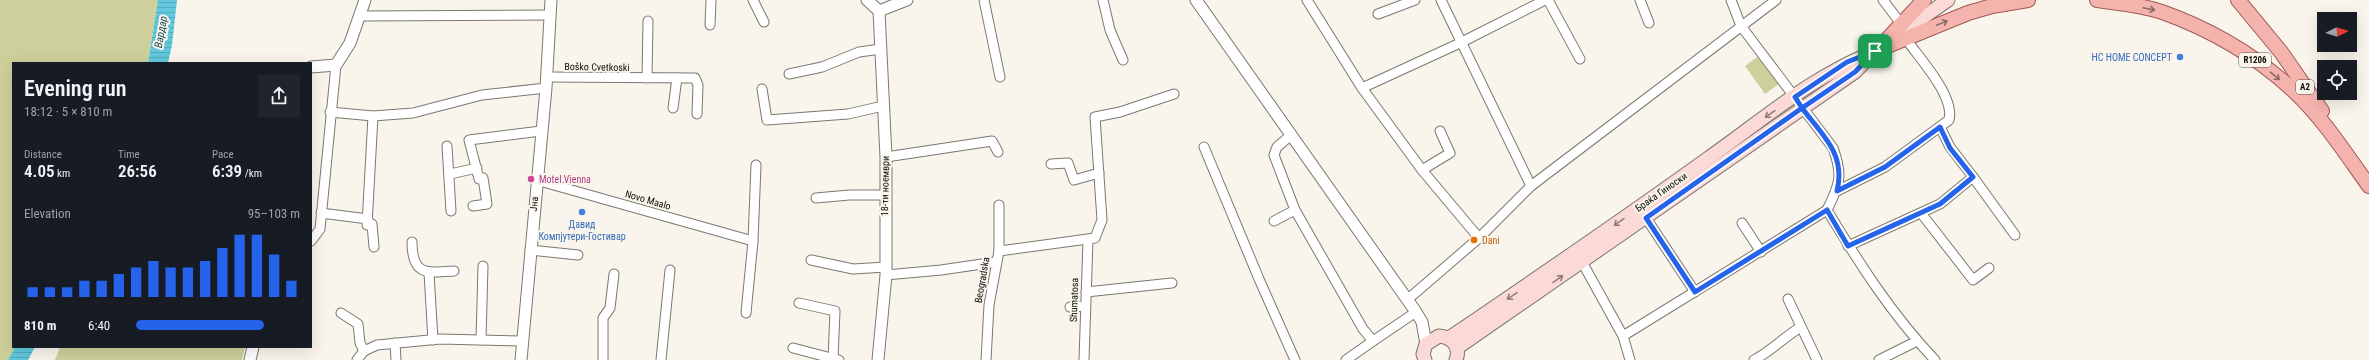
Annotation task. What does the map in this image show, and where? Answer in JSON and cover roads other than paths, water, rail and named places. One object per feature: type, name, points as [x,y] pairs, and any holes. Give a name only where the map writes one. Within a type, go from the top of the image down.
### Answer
[{"type":"main road","points":[[1875,51],[1902,25],[1924,0]]},
{"type":"main road","name":"Браќа Гиноски","points":[[1426,344],[1453,350],[1646,218],[1855,72],[1875,51],[1948,0]]},
{"type":"main road","points":[[1875,51],[1991,3],[2028,0]]},
{"type":"main road","name":"R1206","points":[[2096,0],[2161,12],[2214,34],[2260,63],[2294,92],[2317,116],[2369,186]]},
{"type":"main road","name":"A2","points":[[2238,0],[2281,52],[2369,177]]},
{"type":"main road","name":"Браќа Гиноски","points":[[1453,350],[1596,238],[1795,97],[1847,62],[1875,51]]},
{"type":"main road","points":[[1424,360],[1426,344]]},
{"type":"street","points":[[312,240],[320,229],[330,112],[336,66],[350,43],[365,0]]},
{"type":"street","name":"Јна","points":[[521,360],[546,82],[551,0]]},
{"type":"street","points":[[710,25],[711,0]]},
{"type":"street","points":[[753,0],[764,22]]},
{"type":"street","points":[[867,0],[878,11],[900,1]]},
{"type":"street","points":[[984,0],[1000,77]]},
{"type":"street","points":[[1103,0],[1110,30],[1123,60]]},
{"type":"street","points":[[1196,0],[1422,322],[1453,350]]},
{"type":"street","points":[[1307,0],[1362,88],[1422,170],[1479,238]]},
{"type":"street","points":[[1378,14],[1415,0]]},
{"type":"street","points":[[1441,0],[1460,43],[1531,186]]},
{"type":"street","points":[[1362,88],[1460,43],[1545,0]]},
{"type":"street","points":[[1548,0],[1580,59]]},
{"type":"street","points":[[1640,0],[1649,23]]},
{"type":"street","points":[[1623,336],[1827,210],[1837,191],[1840,176],[1839,166],[1833,148],[1741,26],[1731,0]]},
{"type":"street","points":[[1407,300],[1479,238],[1531,186],[1776,0]]},
{"type":"street","points":[[1883,0],[1902,25]]},
{"type":"street","name":"18-ти ноември","points":[[878,11],[886,157],[886,271],[878,360]]},
{"type":"street","points":[[360,16],[550,14]]},
{"type":"street","points":[[647,78],[648,21]]},
{"type":"street","points":[[1837,191],[1885,167],[1949,120],[1951,109],[1944,92],[1906,39]]},
{"type":"street","points":[[789,74],[822,67],[859,52],[881,49]]},
{"type":"street","points":[[312,67],[336,66]]},
{"type":"street","name":"Boško Cvetkoski","points":[[330,112],[373,116],[413,113],[482,95],[546,82],[647,78],[695,78],[698,85],[697,114]]},
{"type":"street","points":[[673,108],[677,78]]},
{"type":"street","points":[[762,89],[767,120],[848,114],[883,106]]},
{"type":"street","points":[[999,251],[1056,242],[1088,240],[1095,238],[1102,220],[1095,117],[1120,112],[1174,94]]},
{"type":"street","points":[[373,116],[368,225],[372,224],[374,247]]},
{"type":"street","points":[[1940,127],[1950,148],[2015,235]]},
{"type":"street","points":[[473,206],[486,204],[483,178],[479,179],[469,140],[541,131]]},
{"type":"street","points":[[1422,170],[1450,153],[1440,132]]},
{"type":"street","points":[[1290,136],[1277,147],[1274,155],[1295,210],[1363,329],[1372,341]]},
{"type":"street","points":[[886,157],[992,141],[998,152]]},
{"type":"street","points":[[447,146],[450,174],[451,211]]},
{"type":"street","points":[[1204,147],[1259,280],[1296,360]]},
{"type":"street","points":[[1051,164],[1068,163],[1074,180],[1099,173]]},
{"type":"street","points":[[746,313],[753,241],[756,165]]},
{"type":"street","points":[[450,174],[477,168]]},
{"type":"street","points":[[1848,246],[1940,204],[1973,177]]},
{"type":"street","name":"Novo Maalo","points":[[536,180],[753,241]]},
{"type":"street","points":[[816,198],[849,195],[886,195]]},
{"type":"street","name":"Beogradska","points":[[986,360],[989,305],[999,251],[999,205]]},
{"type":"street","points":[[1274,221],[1295,210]]},
{"type":"street","points":[[1827,210],[1863,271],[1917,341],[1935,360]]},
{"type":"street","points":[[1921,213],[1973,280],[1989,268]]},
{"type":"street","points":[[321,214],[368,219]]},
{"type":"street","points":[[1646,218],[1695,292]]},
{"type":"street","points":[[1742,223],[1761,252]]},
{"type":"street","name":"Shumatosa","points":[[1084,360],[1088,240]]},
{"type":"street","points":[[412,242],[412,254],[415,262],[422,270],[429,273],[454,271]]},
{"type":"street","points":[[530,250],[578,255]]},
{"type":"street","points":[[811,260],[853,269],[886,271],[941,270],[996,262]]},
{"type":"street","points":[[1582,262],[1623,336],[1630,360]]},
{"type":"street","points":[[481,340],[483,266]]},
{"type":"street","points":[[661,360],[670,270]]},
{"type":"street","points":[[429,273],[433,340]]},
{"type":"street","points":[[603,360],[603,318],[610,308],[614,274]]},
{"type":"street","points":[[1086,292],[1172,283]]},
{"type":"street","points":[[1788,300],[1817,360]]},
{"type":"street","points":[[793,348],[836,359],[835,311],[799,303]]},
{"type":"street","points":[[1070,307],[1085,306]]},
{"type":"street","points":[[1346,360],[1416,312]]},
{"type":"street","points":[[341,314],[358,324],[360,343],[364,350]]},
{"type":"street","points":[[1422,322],[1426,344]]},
{"type":"street","points":[[1754,360],[1766,354],[1783,337],[1802,327]]},
{"type":"street","points":[[357,360],[364,350],[377,345],[433,340],[523,341]]},
{"type":"street","points":[[1879,360],[1917,341]]},
{"type":"street","points":[[395,343],[396,360]]},
{"type":"street","points":[[250,360],[253,348]]},
{"type":"water","name":"Вардар","points":[[158,0],[177,0],[172,45],[168,62],[148,62]]},
{"type":"water","points":[[14,348],[34,348],[28,360],[8,360]]},
{"type":"place","name":"HC HOME CONCEPT","points":[[2180,57]]},
{"type":"place","name":"Motel Vienna","points":[[531,179]]},
{"type":"place","name":"Давид Компјутери-Гостивар","points":[[582,212]]},
{"type":"place","name":"Dani","points":[[1474,240]]}]
